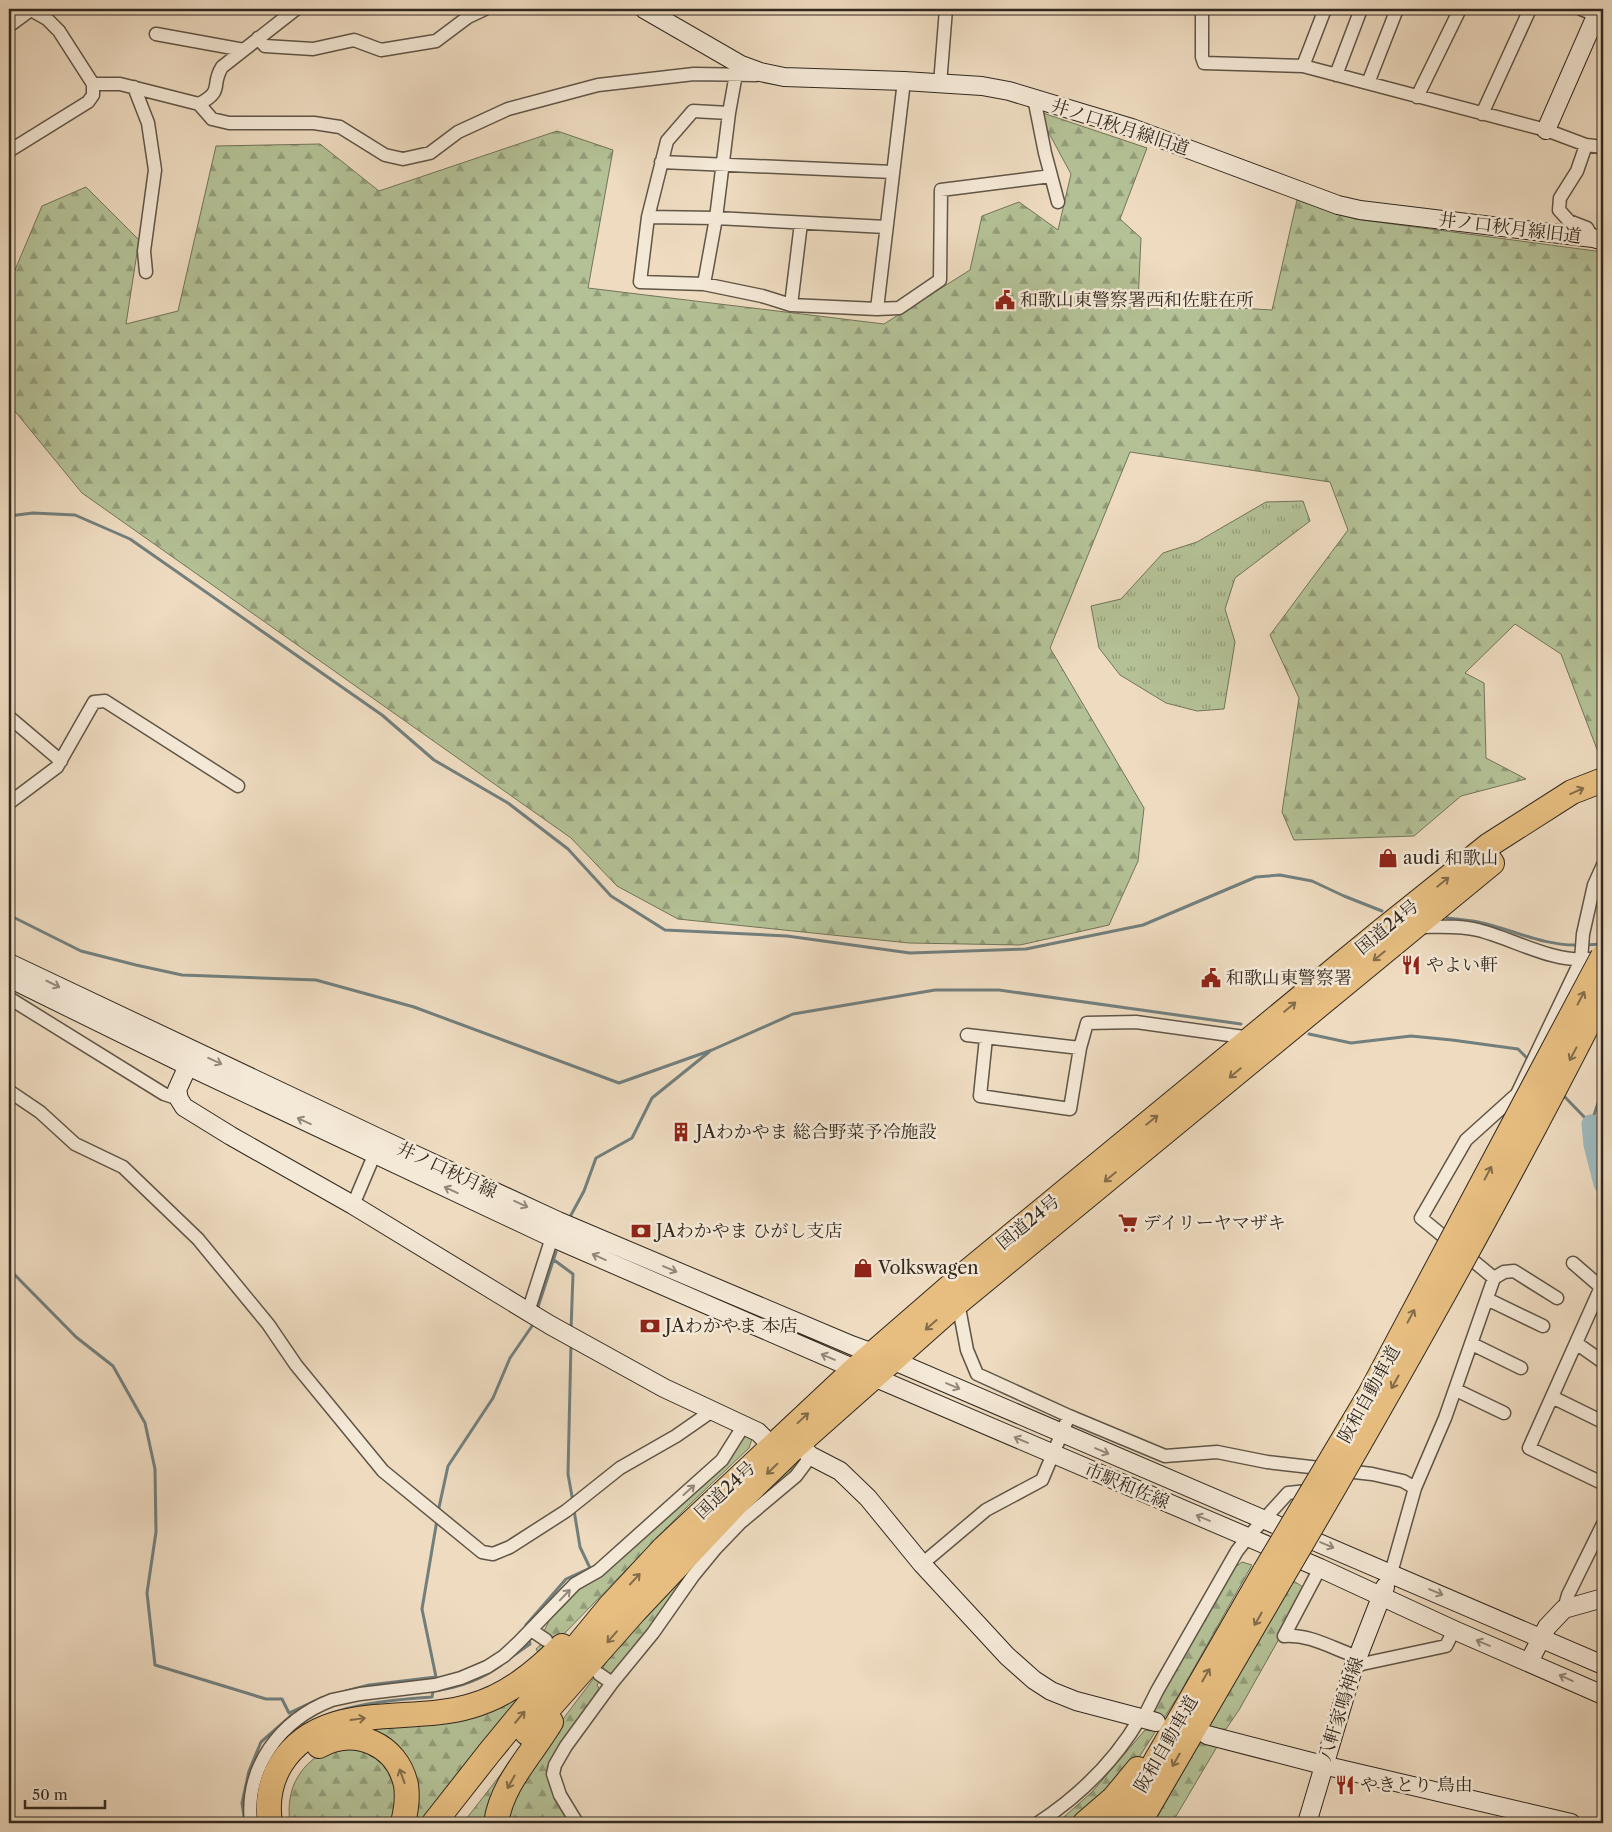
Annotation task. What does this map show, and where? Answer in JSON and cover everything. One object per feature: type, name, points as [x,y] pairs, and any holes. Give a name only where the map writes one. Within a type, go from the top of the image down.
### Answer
[{"type":"highway","name":"国道24号","points":[[434,1823],[610,1606],[664,1548],[772,1446],[873,1365],[956,1304],[1262,1040],[1389,924],[1488,845],[1572,792],[1603,780]]},
{"type":"highway","name":"国道24号","points":[[453,1823],[499,1764],[635,1611],[734,1506],[804,1450],[873,1365],[961,1277],[1262,1040],[1414,927],[1498,859],[1575,809],[1603,797]]},
{"type":"highway","name":"阪和自動車道","points":[[1140,1823],[1369,1396],[1592,957]]},
{"type":"highway","name":"阪和自動車道","points":[[1120,1823],[1187,1707],[1385,1400],[1603,996]]},
{"type":"highway","points":[[270,1823],[268,1812],[270,1797],[279,1768],[291,1751],[316,1732],[343,1722],[368,1718],[436,1713],[469,1707],[488,1700],[525,1679],[574,1634],[610,1606]]},
{"type":"highway","points":[[496,1823],[500,1805],[507,1789],[551,1721],[560,1694]]},
{"type":"highway","points":[[1086,1823],[1121,1791],[1143,1762],[1160,1734],[1187,1707]]},
{"type":"highway","points":[[284,1823],[284,1794],[300,1762],[313,1750],[325,1743],[351,1737],[364,1739],[381,1746],[396,1761],[406,1785],[407,1807],[403,1823]]},
{"type":"street","points":[[199,104],[211,97],[216,91],[218,74],[222,67],[296,9]]},
{"type":"street","points":[[258,38],[266,46],[314,49],[354,40],[381,50],[436,41],[468,17],[485,9]]},
{"type":"street","name":"井ノ口秋月線旧道","points":[[644,9],[741,64],[760,72],[784,77],[904,81],[982,86],[1009,91],[1132,128],[1287,186],[1360,210],[1598,239]]},
{"type":"street","points":[[940,84],[946,9]]},
{"type":"street","points":[[1202,9],[1202,57],[1204,62],[1303,66],[1546,130],[1586,144],[1603,147]]},
{"type":"street","points":[[1303,66],[1325,9]]},
{"type":"street","points":[[1336,75],[1361,9]]},
{"type":"street","points":[[1368,83],[1395,9]]},
{"type":"street","points":[[1417,97],[1460,9]]},
{"type":"street","points":[[1482,114],[1530,9]]},
{"type":"street","points":[[9,19],[29,12],[47,19],[59,32],[93,84],[93,95],[88,102],[9,151]]},
{"type":"street","points":[[9,26],[29,12]]},
{"type":"street","points":[[1546,130],[1595,13]]},
{"type":"street","points":[[156,34],[244,50]]},
{"type":"street","points":[[93,84],[120,84],[199,104],[212,119],[229,123],[314,122],[340,127],[385,155],[403,159],[430,153],[458,132],[508,109],[598,85],[694,74],[756,75],[760,72]]},
{"type":"street","points":[[704,284],[716,218],[729,112],[736,74]]},
{"type":"street","points":[[877,309],[904,81]]},
{"type":"street","points":[[134,87],[148,123],[155,170],[144,251],[146,272]]},
{"type":"street","points":[[1034,98],[1058,202]]},
{"type":"street","points":[[729,112],[693,110],[668,141],[648,217],[640,282],[704,284],[762,296],[791,305],[877,309],[899,308],[940,280],[941,190],[1051,176]]},
{"type":"street","points":[[1586,144],[1577,171],[1560,198],[1559,210],[1569,220],[1587,228],[1598,239]]},
{"type":"street","points":[[661,162],[893,172]]},
{"type":"street","points":[[648,217],[716,218],[886,227]]},
{"type":"street","points":[[791,305],[801,223]]},
{"type":"street","points":[[9,803],[57,767],[94,702],[105,701],[238,786]]},
{"type":"street","points":[[9,717],[61,761]]},
{"type":"street","points":[[1592,957],[1583,934],[1594,885],[1603,864]]},
{"type":"street","points":[[1389,924],[1478,930],[1556,955],[1592,957]]},
{"type":"street","points":[[1494,1278],[1421,1218],[1466,1140],[1517,1094],[1592,957]]},
{"type":"street","name":"井ノ口秋月線","points":[[9,963],[191,1059]]},
{"type":"street","name":"井ノ口秋月線","points":[[9,978],[191,1059],[555,1229],[873,1365]]},
{"type":"street","points":[[9,998],[164,1094],[179,1099]]},
{"type":"street","points":[[986,1038],[980,1096],[1070,1109],[1085,1026],[1090,1022],[1136,1022],[1262,1040]]},
{"type":"street","points":[[966,1035],[1080,1048]]},
{"type":"street","points":[[191,1059],[177,1090],[179,1099],[184,1107],[352,1205],[528,1312],[664,1388],[758,1432],[772,1446]]},
{"type":"street","points":[[9,1091],[40,1112],[75,1144],[124,1166],[198,1240],[268,1324],[296,1365],[383,1471],[482,1552],[493,1554],[510,1547],[566,1511],[620,1468],[676,1436],[712,1411]]},
{"type":"street","points":[[352,1205],[378,1147]]},
{"type":"street","points":[[528,1312],[555,1229]]},
{"type":"street","name":"井ノ口秋月線","points":[[555,1229],[873,1365]]},
{"type":"street","points":[[1573,1262],[1602,1288],[1529,1448],[1602,1481]]},
{"type":"street","points":[[1557,1298],[1514,1271],[1504,1272],[1494,1278],[1456,1390],[1414,1488],[1391,1573],[1603,1665]]},
{"type":"street","points":[[1487,1299],[1543,1326]]},
{"type":"street","points":[[956,1304],[960,1313],[967,1350],[977,1374],[1069,1416],[1165,1456],[1217,1452],[1267,1462],[1384,1476],[1403,1481],[1414,1488]]},
{"type":"street","points":[[1576,1343],[1603,1362]]},
{"type":"street","points":[[1472,1344],[1521,1368]]},
{"type":"street","name":"市駅和佐線","points":[[873,1365],[1062,1434],[1391,1573]]},
{"type":"street","name":"市駅和佐線","points":[[873,1365],[1054,1454],[1320,1568],[1381,1597]]},
{"type":"street","points":[[1456,1390],[1504,1413]]},
{"type":"street","points":[[1552,1397],[1603,1422]]},
{"type":"street","points":[[922,1564],[986,1510],[1042,1480],[1069,1416]]},
{"type":"street","points":[[251,1823],[253,1788],[264,1756],[278,1737],[306,1713],[332,1700],[360,1694],[435,1685],[461,1678],[487,1667],[504,1656],[575,1584],[598,1571],[722,1460],[744,1425]]},
{"type":"street","points":[[577,1823],[560,1795],[556,1784],[554,1769],[566,1746],[716,1548],[740,1522],[796,1476],[804,1450],[840,1472],[868,1498],[922,1564],[1007,1656],[1039,1683],[1051,1691],[1076,1701],[1146,1720]]},
{"type":"street","points":[[1038,1823],[1055,1812],[1093,1779],[1146,1720],[1157,1690],[1238,1551],[1248,1537],[1288,1493],[1306,1491],[1319,1469]]},
{"type":"street","points":[[1528,1662],[1547,1627],[1564,1609],[1568,1595],[1603,1524]]},
{"type":"street","points":[[1320,1568],[1284,1636],[1292,1635],[1312,1639],[1355,1663],[1362,1664],[1446,1646],[1454,1630]]},
{"type":"street","name":"八軒家鳴神線","points":[[1307,1823],[1355,1663],[1391,1573]]},
{"type":"street","points":[[1381,1597],[1603,1695]]},
{"type":"street","points":[[1564,1609],[1603,1598]]},
{"type":"street","points":[[531,1630],[546,1640]]},
{"type":"street","points":[[599,1674],[612,1683]]},
{"type":"street","points":[[1207,1735],[1323,1765],[1571,1823]]},
{"type":"green space","points":[[1037,111],[1147,148],[1120,219],[1141,238],[1138,302],[1272,310],[1297,200],[1355,219],[1603,252],[1603,759],[1601,760],[1561,654],[1515,624],[1465,673],[1484,683],[1486,758],[1526,779],[1461,796],[1414,836],[1294,840],[1282,812],[1299,698],[1270,635],[1348,530],[1330,482],[1130,452],[1050,648],[1144,808],[1138,861],[1109,925],[1020,945],[909,943],[678,919],[617,886],[571,838],[82,493],[9,404],[9,284],[42,206],[86,187],[139,240],[126,324],[178,311],[216,146],[320,144],[379,191],[557,131],[613,150],[588,288],[884,324],[970,270],[982,216],[1019,202],[1058,230],[1071,174]]},
{"type":"green space","points":[[1303,501],[1310,521],[1235,578],[1225,609],[1235,642],[1224,709],[1197,711],[1166,703],[1120,675],[1099,648],[1091,606],[1121,599],[1163,553],[1197,542],[1266,502]]},
{"type":"green space","points":[[745,1435],[752,1439],[749,1448],[687,1507],[562,1636],[539,1654],[536,1649],[548,1638],[544,1631],[549,1621],[580,1589],[605,1574],[616,1560]]},
{"type":"green space","points":[[795,1463],[798,1466],[739,1518],[647,1635],[613,1673],[607,1674],[601,1671],[610,1656],[695,1554]]},
{"type":"green space","points":[[1242,1562],[1252,1565],[1180,1693],[1136,1762],[1077,1823],[1057,1823],[1092,1792],[1145,1730],[1151,1731],[1161,1716],[1153,1708],[1234,1568]]},
{"type":"green space","points":[[1292,1580],[1303,1587],[1302,1598],[1239,1710],[1226,1729],[1211,1730],[1218,1745],[1172,1823],[1154,1823]]},
{"type":"green space","points":[[541,1672],[425,1823],[408,1823],[399,1757],[313,1743],[384,1723]]},
{"type":"green space","points":[[594,1678],[599,1682],[597,1685],[600,1690],[552,1763],[571,1823],[547,1820],[535,1823],[503,1823],[538,1752]]},
{"type":"green space","points":[[332,1748],[372,1751],[396,1777],[397,1823],[290,1823],[290,1799],[297,1778],[311,1761]]},
{"type":"green space","points":[[512,1760],[490,1823],[463,1823]]},
{"type":"waterway","points":[[9,516],[33,513],[75,515],[130,539],[382,715],[434,760],[508,803],[568,849],[611,896],[665,930],[787,936],[910,953],[1026,949],[1143,925],[1256,877],[1280,875],[1312,881],[1382,911]]},
{"type":"waterway","points":[[9,915],[81,951],[182,975],[316,980],[414,1007],[619,1083],[712,1050],[793,1014],[935,990],[999,990],[1241,1024]]},
{"type":"waterway","points":[[1447,918],[1491,925],[1552,943],[1578,945]]},
{"type":"waterway","points":[[1584,945],[1603,944]]},
{"type":"waterway","points":[[1309,1034],[1351,1043],[1411,1036],[1452,1040],[1518,1049],[1530,1061]]},
{"type":"waterway","points":[[571,1215],[584,1191],[596,1158],[632,1138],[652,1098],[709,1052]]},
{"type":"waterway","points":[[1562,1094],[1591,1124],[1603,1088]]},
{"type":"waterway","points":[[1591,1124],[1593,1145],[1603,1184]]},
{"type":"waterway","points":[[537,1310],[556,1252]]},
{"type":"waterway","points":[[554,1260],[573,1274],[571,1330]]},
{"type":"waterway","points":[[9,1269],[76,1337],[113,1366],[145,1423],[155,1469],[156,1532],[147,1593],[155,1665],[266,1699],[282,1699],[289,1713],[321,1698]]},
{"type":"waterway","points":[[438,1512],[448,1466],[493,1398],[510,1358],[534,1321]]},
{"type":"waterway","points":[[571,1343],[568,1474],[573,1502]]},
{"type":"waterway","points":[[527,1629],[526,1625],[566,1579],[590,1568],[580,1547],[574,1510]]},
{"type":"waterway","points":[[346,1691],[369,1685],[436,1677],[422,1609],[437,1520]]},
{"type":"waterway","points":[[510,1658],[530,1644],[529,1638]]},
{"type":"waterway","points":[[300,1722],[305,1725],[335,1712],[366,1704],[432,1697],[433,1691],[469,1682],[501,1665]]},
{"type":"waterway","points":[[245,1823],[242,1803],[249,1771],[261,1742],[292,1715]]},
{"type":"place","name":"和歌山東警察署西和佐駐在所","points":[[1005,300]]},
{"type":"place","name":"audi 和歌山","points":[[1388,858]]},
{"type":"place","name":"やよい軒","points":[[1411,965]]},
{"type":"place","name":"和歌山東警察署","points":[[1211,978]]},
{"type":"place","name":"JAわかやま 総合野菜予冷施設","points":[[681,1132]]},
{"type":"place","name":"デイリーヤマザキ","points":[[1128,1223]]},
{"type":"place","name":"JAわかやま ひがし支店","points":[[641,1231]]},
{"type":"place","name":"Volkswagen","points":[[863,1268]]},
{"type":"place","name":"JAわかやま 本店","points":[[650,1326]]},
{"type":"place","name":"やきとり 鳥由","points":[[1345,1785]]}]
